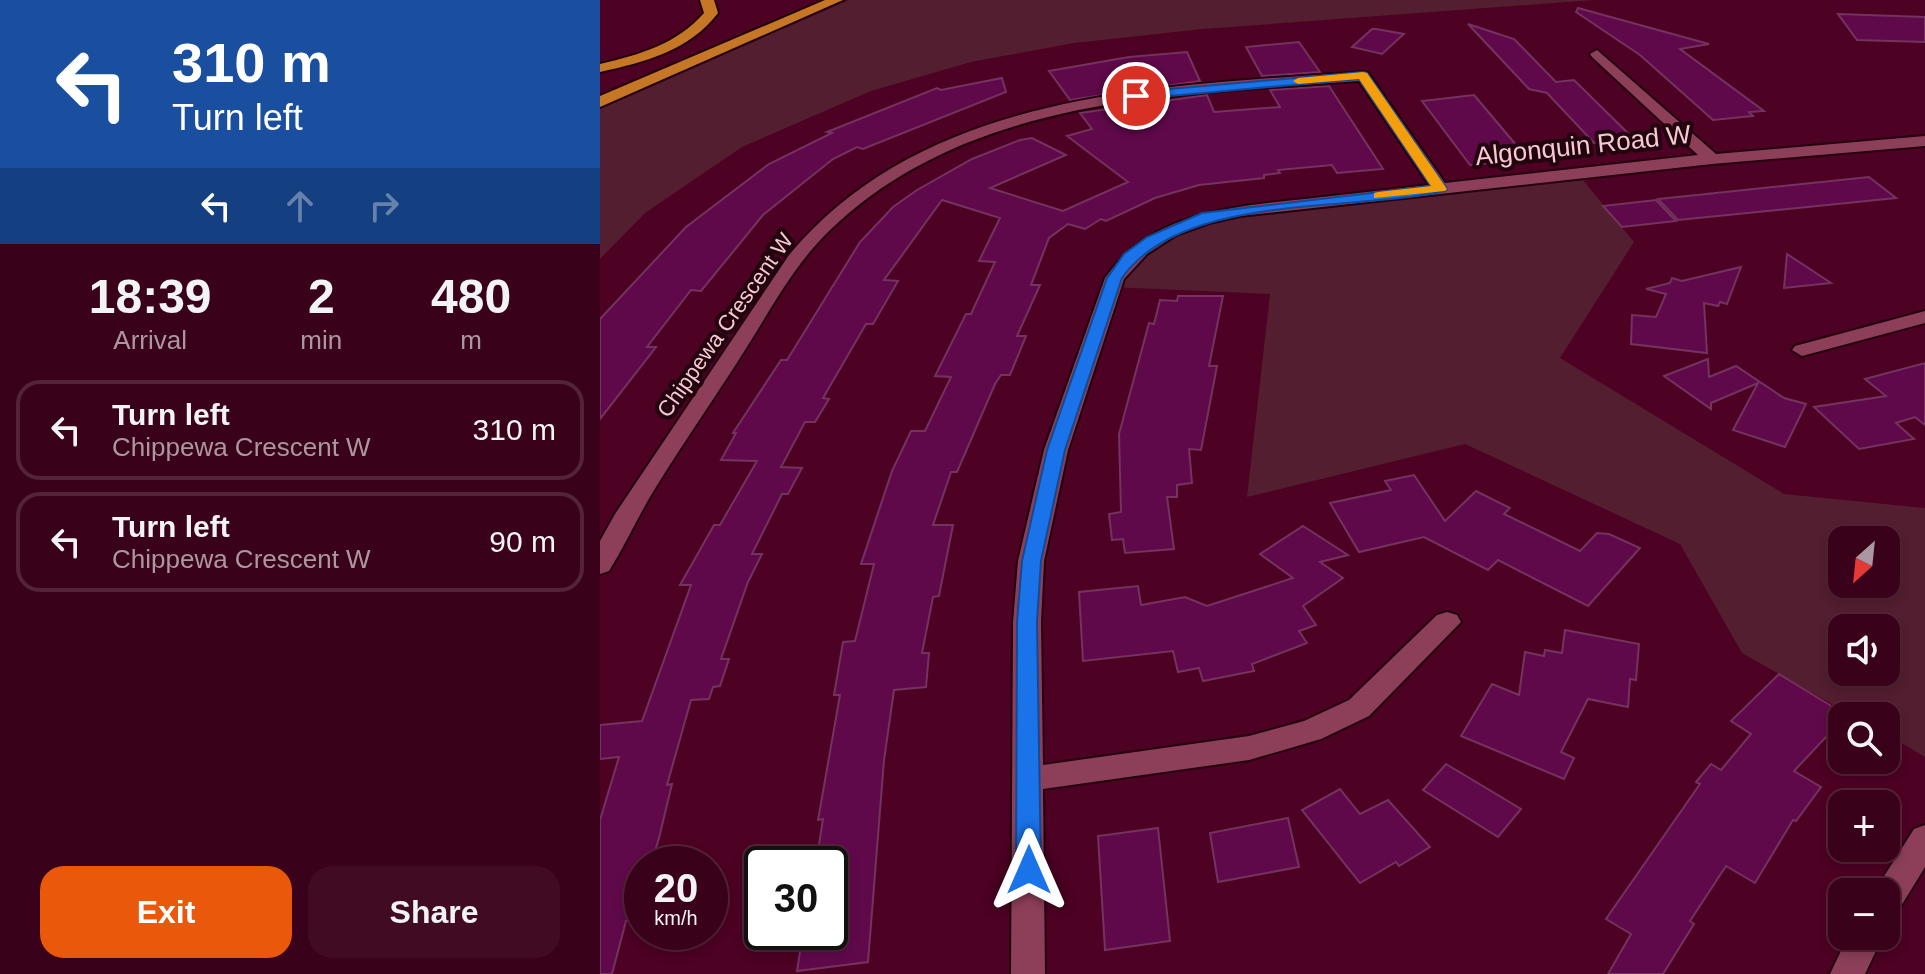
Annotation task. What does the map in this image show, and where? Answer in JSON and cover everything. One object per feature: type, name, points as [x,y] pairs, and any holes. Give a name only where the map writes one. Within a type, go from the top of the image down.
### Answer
[{"type":"highway","points":[[600,68],[669,47],[698,30],[711,13],[707,0]]},
{"type":"highway","points":[[600,102],[836,0]]},
{"type":"highway","points":[[600,83],[691,62]]},
{"type":"street","points":[[1597,54],[1712,159]]},
{"type":"street","name":"Chippewa Crescent W","points":[[600,565],[656,467],[792,265],[823,227],[857,199],[934,152],[1021,120],[1113,99],[1363,76],[1440,189]]},
{"type":"street","name":"Algonquin Road W","points":[[1028,974],[1027,622],[1031,561],[1056,450],[1115,278],[1129,257],[1152,240],[1207,216],[1712,159],[1925,141]]},
{"type":"street","points":[[1802,350],[1925,317]]},
{"type":"street","points":[[1029,779],[1249,748],[1311,731],[1359,708],[1447,622]]},
{"type":"street","points":[[1900,879],[1925,839]]},
{"type":"street","points":[[1847,974],[1859,950]]},
{"type":"shaded area","points":[[849,0],[1594,0],[1203,29],[1074,43],[971,62],[871,91],[742,147],[645,213],[600,259],[600,109]]},
{"type":"shaded area","points":[[1578,174],[1634,242],[1560,358],[1784,494],[1925,508],[1925,757],[1900,742],[1900,702],[1828,702],[1742,653],[1680,544],[1465,444],[1247,497],[1270,294],[1111,287],[1129,257],[1207,216]]},
{"type":"building","points":[[1578,8],[1709,44],[1680,49],[1764,111],[1749,112],[1753,116],[1713,120],[1640,55],[1576,12]]},
{"type":"building","points":[[1838,14],[1925,17],[1925,42],[1857,40]]},
{"type":"building","points":[[1468,24],[1514,39],[1556,82],[1574,80],[1643,148],[1614,150],[1606,142],[1594,143],[1547,93],[1529,89]]},
{"type":"building","points":[[1372,29],[1404,34],[1382,54],[1352,47]]},
{"type":"building","points":[[1299,42],[1320,72],[1262,76],[1246,47]]},
{"type":"building","points":[[1187,52],[1200,81],[1070,100],[1049,71],[1129,57]]},
{"type":"building","points":[[1002,78],[1006,92],[863,149],[857,147],[833,159],[763,215],[701,291],[691,290],[647,347],[656,347],[600,419],[600,319],[686,227],[769,164],[832,133],[827,132],[937,88],[941,90]]},
{"type":"building","points":[[1329,86],[1383,169],[1337,173],[1332,165],[1278,170],[1280,173],[1264,175],[1264,178],[1199,185],[1155,198],[1106,221],[1101,219],[1085,229],[1068,224],[1049,238],[1031,285],[1040,285],[1017,336],[1026,336],[1010,375],[1001,375],[995,384],[957,472],[951,472],[933,525],[953,525],[939,596],[933,597],[922,653],[929,653],[926,687],[894,690],[884,760],[868,962],[797,971],[800,950],[848,950],[848,846],[819,846],[823,819],[818,820],[840,695],[834,695],[843,642],[855,641],[874,564],[861,564],[892,471],[911,431],[925,431],[951,377],[935,376],[966,314],[971,314],[995,262],[979,261],[1000,218],[942,200],[884,280],[898,281],[873,324],[866,324],[823,398],[829,399],[815,422],[805,422],[781,467],[802,468],[788,494],[782,494],[752,554],[762,554],[748,582],[721,659],[729,659],[720,686],[713,687],[709,699],[691,700],[667,785],[672,784],[657,846],[624,846],[624,929],[612,974],[600,974],[600,820],[619,757],[600,759],[600,725],[642,721],[691,585],[680,585],[714,525],[720,525],[757,461],[721,460],[736,433],[733,433],[781,360],[787,360],[860,242],[893,207],[917,190],[972,159],[1020,140],[1032,138],[1066,155],[990,188],[1063,211],[1128,182],[1067,136],[1092,129],[1080,113],[1207,95],[1214,112],[1280,107],[1270,90]]},
{"type":"building","points":[[1474,95],[1528,159],[1470,165],[1422,101]]},
{"type":"building","points":[[1869,177],[1896,198],[1678,220],[1658,199]]},
{"type":"building","points":[[1656,200],[1676,221],[1622,227],[1603,206]]},
{"type":"building","points":[[1787,254],[1831,283],[1784,288]]},
{"type":"building","points":[[1741,267],[1727,304],[1704,303],[1707,353],[1631,344],[1632,315],[1656,317],[1666,294],[1646,289],[1670,283],[1672,278],[1682,281]]},
{"type":"building","points":[[1178,296],[1223,296],[1209,366],[1217,366],[1201,450],[1189,449],[1192,483],[1177,485],[1177,497],[1167,497],[1174,549],[1125,553],[1123,539],[1112,540],[1109,514],[1121,512],[1119,434],[1149,323],[1154,324],[1160,300],[1177,301]]},
{"type":"building","points":[[1708,359],[1709,377],[1736,366],[1784,398],[1806,404],[1785,447],[1733,430],[1758,383],[1711,403],[1711,409],[1664,376]]},
{"type":"building","points":[[1925,363],[1925,425],[1915,417],[1896,423],[1914,439],[1859,449],[1814,407],[1886,396],[1865,379]]},
{"type":"building","points":[[1414,475],[1445,521],[1476,491],[1510,508],[1504,514],[1580,551],[1597,533],[1609,534],[1640,548],[1588,606],[1498,560],[1488,570],[1424,537],[1359,552],[1330,503],[1391,490],[1385,481]]},
{"type":"building","points":[[1303,526],[1348,555],[1320,562],[1343,578],[1303,606],[1316,625],[1299,631],[1307,643],[1252,664],[1254,671],[1203,681],[1199,668],[1178,672],[1173,651],[1083,661],[1079,592],[1138,586],[1141,605],[1185,597],[1207,606],[1293,578],[1260,554]]},
{"type":"building","points":[[1565,630],[1639,644],[1636,680],[1630,679],[1628,707],[1588,699],[1561,752],[1574,758],[1564,779],[1461,736],[1492,684],[1519,695],[1525,652],[1544,656],[1545,650],[1562,653]]},
{"type":"building","points":[[1779,674],[1828,704],[1828,735],[1794,771],[1821,787],[1796,821],[1793,820],[1755,883],[1726,866],[1690,921],[1694,924],[1663,974],[1608,974],[1631,934],[1606,919],[1700,784],[1696,782],[1711,764],[1721,770],[1751,734],[1731,721]]},
{"type":"building","points":[[1446,764],[1521,809],[1498,837],[1423,790]]},
{"type":"building","points":[[1340,789],[1360,814],[1388,800],[1430,847],[1399,866],[1396,862],[1360,883],[1302,810]]},
{"type":"building","points":[[1288,818],[1299,867],[1218,882],[1210,833]]},
{"type":"building","points":[[1158,828],[1170,941],[1105,950],[1098,836]]},
{"type":"slow traffic","points":[[1298,81],[1363,76],[1440,189],[1378,196]]},
{"type":"route","points":[[1029,870],[1027,622],[1031,561],[1056,450],[1115,278],[1129,257],[1152,240],[1177,226],[1207,216],[1440,189],[1363,76],[1136,96]]}]
